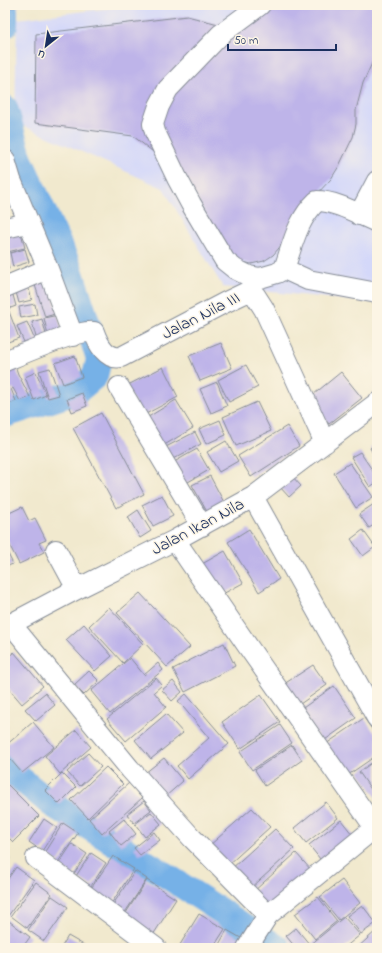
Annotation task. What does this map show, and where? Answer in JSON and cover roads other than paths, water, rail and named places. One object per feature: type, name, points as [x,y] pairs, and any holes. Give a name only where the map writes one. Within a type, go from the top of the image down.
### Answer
[{"type":"street","points":[[260,5],[221,34],[168,89],[159,106],[153,124],[177,178],[224,261],[235,270],[249,276],[260,278],[277,274],[284,269],[297,228],[304,215],[317,202],[323,201],[333,204],[368,218],[377,181]]},
{"type":"street","points":[[5,160],[9,190],[28,223],[77,334],[5,360]]},
{"type":"street","points":[[5,228],[28,223]]},
{"type":"street","points":[[5,287],[48,269]]},
{"type":"street","points":[[284,269],[308,280],[377,292]]},
{"type":"street","name":"Jalan Nila III","points":[[77,334],[94,332],[98,341],[109,355],[116,358],[121,357],[224,303],[248,292],[252,293],[259,300],[325,443]]},
{"type":"street","points":[[119,386],[202,526]]},
{"type":"street","name":"Jalan Ikan Nila","points":[[8,625],[202,526],[253,497],[377,404]]},
{"type":"street","points":[[253,497],[377,718]]},
{"type":"street","points":[[8,625],[130,769],[192,838],[258,930],[376,827],[249,648],[175,540]]},
{"type":"street","points":[[56,550],[77,589]]},
{"type":"street","points":[[36,858],[156,948]]},
{"type":"waterway","points":[[5,11],[5,25]]},
{"type":"waterway","points":[[5,108],[20,160],[69,267],[99,359],[95,376],[76,392],[5,415]]},
{"type":"waterway","points":[[5,766],[51,804],[153,867],[278,948]]}]
